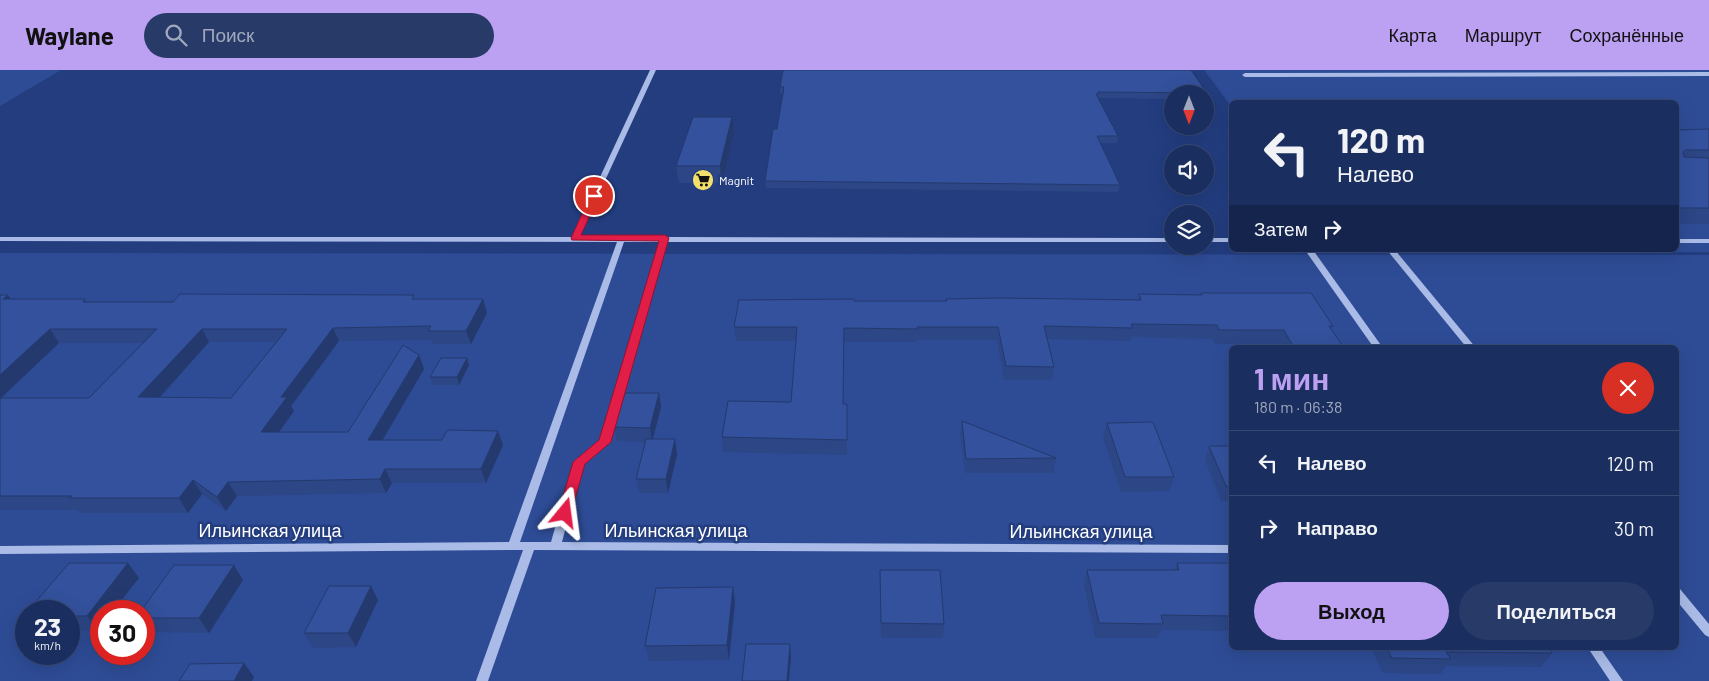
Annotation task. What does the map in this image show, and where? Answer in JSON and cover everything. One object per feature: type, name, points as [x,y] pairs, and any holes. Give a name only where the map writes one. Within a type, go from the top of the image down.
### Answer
[{"type":"street","points":[[575,238],[653,70]]},
{"type":"street","points":[[1245,75],[1709,74]]},
{"type":"street","points":[[0,238],[1164,240]]},
{"type":"street","points":[[512,546],[622,238]]},
{"type":"street","points":[[555,547],[579,462],[604,442],[665,238]]},
{"type":"street","points":[[1214,240],[1229,240]]},
{"type":"street","points":[[1679,241],[1709,241]]},
{"type":"street","points":[[1310,252],[1377,345]]},
{"type":"street","points":[[1393,252],[1470,345]]},
{"type":"street","name":"Ильинская улица","points":[[0,550],[512,546],[1229,549]]},
{"type":"street","points":[[482,681],[530,547]]},
{"type":"street","points":[[1679,596],[1709,632]]},
{"type":"street","points":[[1595,650],[1617,681]]},
{"type":"shaded area","points":[[0,70],[61,70],[0,106]]},
{"type":"shaded area","points":[[1204,70],[1709,70],[1709,252],[1341,253],[1340,252],[1679,252],[1679,100],[1229,100],[1229,103]]},
{"type":"shaded area","points":[[0,253],[1709,255],[1709,681],[0,681]]},
{"type":"building","points":[[783,70],[1191,70],[1201,85],[1164,85],[1164,93],[1098,92],[1099,94],[1096,94],[1118,136],[1097,136],[1120,185],[765,181],[773,129],[777,129],[784,87],[780,87]]},
{"type":"building","points":[[693,117],[732,117],[720,166],[676,166]]},
{"type":"building","points":[[1709,129],[1709,150],[1685,150],[1683,152],[1684,157],[1709,158],[1709,208],[1679,208],[1679,130]]},
{"type":"building","points":[[1201,293],[1311,293],[1333,326],[1329,326],[1342,345],[1292,345],[1284,330],[1219,330],[1217,325],[1131,324],[1133,328],[1044,326],[1054,367],[1006,366],[998,327],[844,328],[843,404],[847,404],[847,440],[722,437],[728,401],[791,402],[797,327],[734,327],[739,300],[854,299],[854,301],[947,301],[946,299],[999,298],[1141,300],[1139,294],[1202,295]]},
{"type":"building","points":[[180,294],[414,295],[412,299],[483,299],[466,331],[428,331],[431,326],[333,328],[281,397],[287,397],[261,432],[348,432],[403,345],[419,355],[368,440],[442,440],[447,430],[498,431],[481,469],[385,469],[380,479],[228,482],[217,497],[193,480],[179,498],[0,496],[0,398],[89,398],[157,329],[50,329],[0,375],[0,295],[8,295],[3,299],[85,299],[83,302],[173,302]],"holes":[[[202,329],[287,329],[231,398],[138,397]]]},
{"type":"building","points":[[441,358],[467,358],[457,377],[430,377]]},
{"type":"building","points":[[625,393],[659,393],[650,428],[614,427]]},
{"type":"building","points":[[962,421],[1056,458],[966,459]]},
{"type":"building","points":[[1153,422],[1174,477],[1125,477],[1107,423]]},
{"type":"building","points":[[646,439],[675,439],[666,479],[636,479]]},
{"type":"building","points":[[1209,446],[1229,446],[1229,487],[1226,486]]},
{"type":"building","points":[[69,563],[128,563],[99,600],[90,600],[90,612],[87,616],[80,616],[80,600],[37,600]]},
{"type":"building","points":[[1177,563],[1229,563],[1229,616],[1161,615],[1163,624],[1099,623],[1087,570],[1179,570]]},
{"type":"building","points":[[174,565],[234,565],[199,618],[155,618],[155,600],[149,600]]},
{"type":"building","points":[[880,570],[940,570],[944,624],[881,623]]},
{"type":"building","points":[[329,586],[371,586],[348,633],[304,633]]},
{"type":"building","points":[[733,587],[727,645],[645,646],[656,588]]},
{"type":"building","points":[[746,644],[790,644],[787,681],[742,681]]},
{"type":"building","points":[[1388,650],[1550,650],[1552,653],[1446,652],[1451,659],[1392,658]]},
{"type":"building","points":[[244,663],[234,681],[179,681],[190,664]]},
{"type":"place","name":"Magnit","points":[[703,180]]},
{"type":"route","points":[[565,513],[579,462],[604,442],[665,238],[575,238],[594,196]]}]
